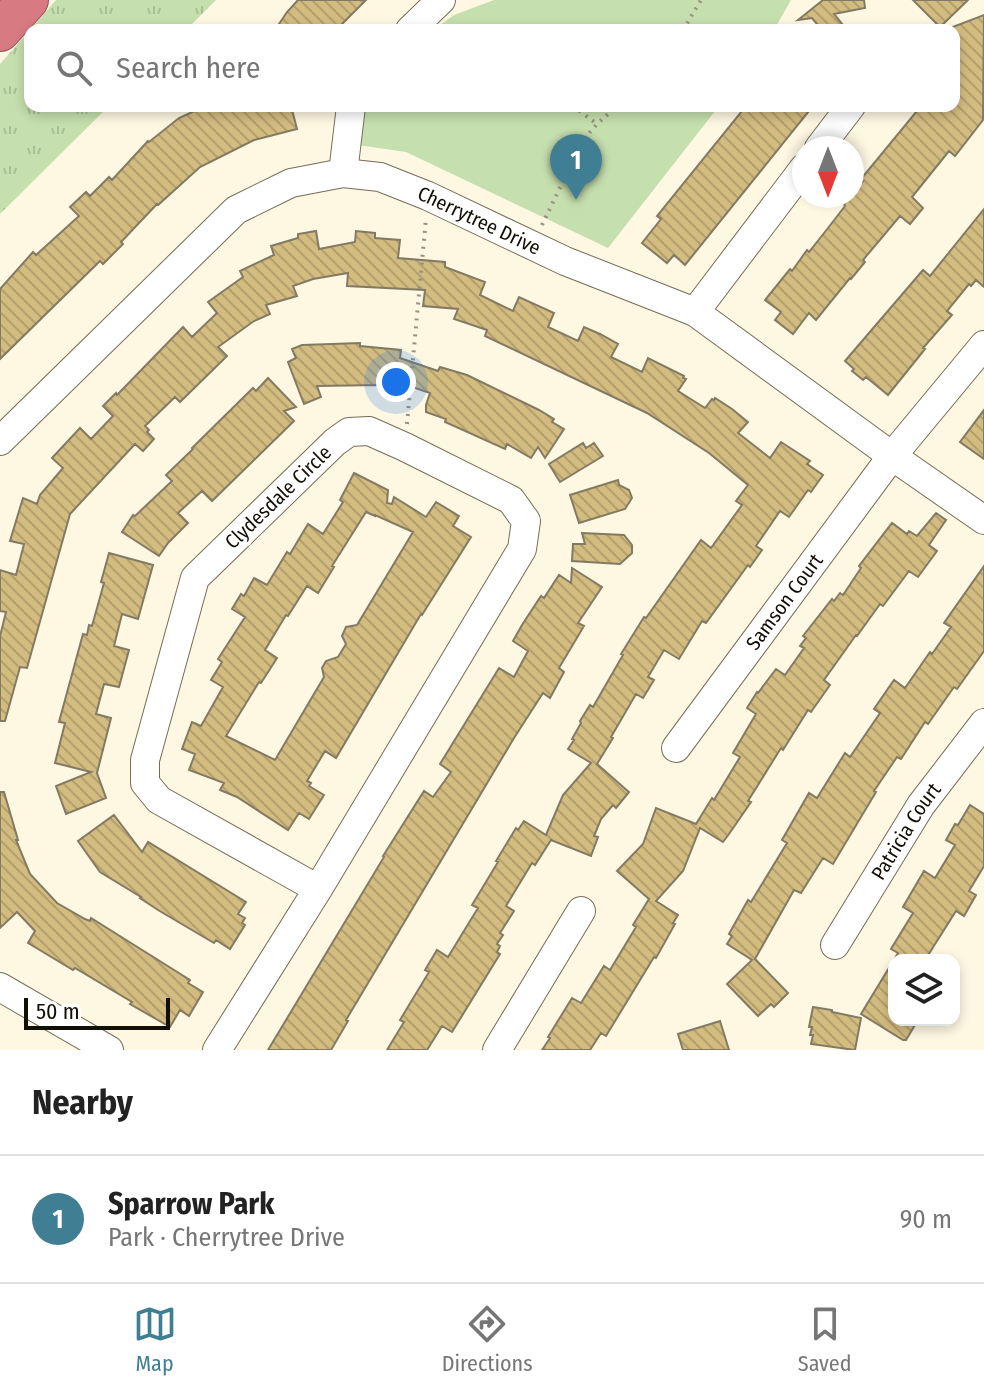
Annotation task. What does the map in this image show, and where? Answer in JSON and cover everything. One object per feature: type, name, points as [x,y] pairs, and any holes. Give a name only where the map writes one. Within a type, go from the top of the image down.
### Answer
[{"type":"highway","points":[[0,31],[28,0]]},
{"type":"street","points":[[416,24],[441,0]]},
{"type":"street","points":[[343,173],[350,112]]},
{"type":"street","points":[[828,136],[846,112]]},
{"type":"street","name":"Cherrytree Drive","points":[[0,441],[236,210],[291,183],[343,173],[380,177],[428,196],[565,261],[695,312],[984,520]]},
{"type":"street","points":[[695,312],[792,184]]},
{"type":"street","name":"Samson Court","points":[[676,748],[892,456],[984,345]]},
{"type":"street","name":"Clydesdale Circle","points":[[217,1050],[318,889],[522,549],[526,521],[511,500],[369,431],[349,432],[335,442],[195,578],[145,760],[145,783],[159,800],[318,889]]},
{"type":"street","name":"Patricia Court","points":[[835,945],[921,805],[984,723]]},
{"type":"street","points":[[497,1050],[581,911]]},
{"type":"street","points":[[0,987],[109,1050]]},
{"type":"path","points":[[687,24],[701,0]]},
{"type":"path","points":[[581,112],[597,124]]},
{"type":"path","points":[[533,246],[583,140],[610,112]]},
{"type":"path","points":[[405,447],[428,196]]},
{"type":"green space","points":[[56,0],[216,0],[192,24],[35,24]]},
{"type":"green space","points":[[494,0],[791,0],[777,24],[441,24],[454,15]]},
{"type":"green space","points":[[24,37],[24,112],[103,112],[0,214],[0,64]]},
{"type":"green space","points":[[364,112],[714,112],[608,248],[406,152],[358,145]]},
{"type":"building","points":[[298,0],[366,0],[342,24],[279,24]]},
{"type":"building","points":[[823,0],[864,0],[865,8],[834,14],[842,24],[817,24],[812,18],[798,20]]},
{"type":"building","points":[[913,0],[968,0],[943,24],[937,24]]},
{"type":"building","points":[[984,15],[983,120],[955,156],[949,151],[912,197],[923,208],[910,224],[900,216],[816,320],[809,313],[793,334],[775,320],[781,312],[765,300],[843,208],[864,208],[864,175],[916,112],[960,112],[960,24]]},
{"type":"building","points":[[192,112],[293,112],[297,129],[254,140],[200,167],[157,204],[103,264],[100,261],[0,359],[0,289],[33,252],[36,255],[79,216],[70,207],[86,192],[90,196],[109,177],[112,180],[148,141]]},
{"type":"building","points":[[741,112],[808,112],[685,265],[674,255],[667,263],[642,243],[661,219],[657,216]]},
{"type":"building","points":[[984,209],[984,287],[976,280],[971,286],[969,284],[947,311],[952,315],[888,395],[866,377],[863,380],[845,361],[923,270],[930,276]]},
{"type":"building","points":[[316,231],[319,249],[355,242],[356,231],[375,233],[375,238],[400,240],[398,258],[445,262],[445,267],[485,282],[480,295],[513,311],[519,297],[554,313],[548,327],[578,341],[584,327],[600,334],[618,344],[611,357],[642,372],[648,358],[684,376],[686,379],[678,391],[705,408],[715,398],[732,409],[748,422],[738,433],[770,458],[781,442],[810,461],[807,464],[823,475],[789,517],[780,511],[756,546],[762,550],[706,623],[702,621],[679,659],[664,650],[648,677],[654,680],[643,698],[636,694],[597,764],[629,792],[616,808],[613,805],[601,819],[591,856],[551,840],[535,865],[532,863],[506,906],[514,911],[500,933],[503,935],[497,944],[500,946],[497,952],[500,954],[452,1032],[442,1026],[427,1050],[387,1050],[404,1022],[400,1020],[429,972],[425,970],[437,950],[448,957],[478,908],[472,905],[516,828],[518,830],[524,821],[546,835],[563,795],[591,763],[568,749],[580,721],[590,705],[593,707],[644,617],[701,540],[711,548],[742,505],[736,501],[748,485],[709,453],[647,413],[485,336],[487,330],[454,319],[458,309],[423,306],[425,290],[347,286],[348,273],[313,279],[293,286],[297,296],[266,305],[270,314],[254,321],[218,347],[227,356],[180,402],[175,397],[145,426],[154,439],[143,451],[135,444],[70,514],[27,668],[20,667],[5,721],[0,721],[0,636],[6,612],[0,611],[0,570],[16,575],[24,544],[10,541],[23,498],[37,504],[40,495],[63,468],[52,458],[80,428],[91,439],[113,416],[103,406],[183,327],[192,337],[217,313],[208,302],[243,277],[240,271],[274,255],[271,246],[298,238],[298,234]]},
{"type":"building","points":[[360,343],[360,346],[401,350],[400,358],[438,371],[440,367],[467,375],[539,410],[564,429],[545,458],[538,447],[531,458],[507,444],[505,449],[426,412],[430,393],[398,382],[397,391],[380,390],[380,385],[317,386],[321,397],[304,404],[288,362],[296,358],[292,349],[302,345]]},
{"type":"building","points":[[268,378],[296,407],[284,411],[294,421],[212,501],[202,491],[178,513],[188,523],[159,556],[122,532],[133,515],[172,481],[166,475],[253,388],[256,391]]},
{"type":"building","points":[[984,410],[984,459],[960,442]]},
{"type":"building","points":[[583,443],[586,448],[594,443],[603,456],[560,482],[549,464]]},
{"type":"building","points":[[354,473],[388,490],[387,503],[392,504],[394,497],[426,517],[436,502],[459,516],[453,526],[471,537],[421,614],[336,758],[325,751],[307,781],[311,783],[309,786],[324,795],[309,819],[299,813],[288,830],[237,797],[220,790],[224,783],[189,770],[195,754],[182,749],[192,722],[201,726],[223,687],[211,680],[222,662],[218,659],[245,617],[232,609],[241,594],[244,596],[254,578],[267,585],[308,524],[323,534],[343,502],[340,500]],"holes":[[[366,512],[413,532],[357,625],[346,627],[342,636],[346,644],[338,657],[326,661],[322,668],[324,677],[275,760],[226,736],[277,658],[265,650],[286,615],[307,586],[318,593]]]},
{"type":"building","points":[[618,480],[619,485],[629,490],[632,498],[625,509],[579,523],[570,495]]},
{"type":"building","points":[[936,513],[946,520],[929,545],[937,551],[918,577],[909,571],[856,635],[824,680],[830,685],[811,712],[808,710],[783,750],[781,748],[729,834],[723,842],[700,828],[683,871],[656,901],[678,915],[675,924],[606,1036],[601,1033],[590,1050],[542,1050],[572,998],[581,1003],[604,966],[610,970],[636,927],[633,925],[649,899],[617,871],[643,844],[656,808],[696,824],[740,757],[733,753],[756,714],[747,708],[757,692],[776,669],[785,675],[804,648],[800,646],[806,638],[803,636],[832,599],[834,601],[840,593],[843,595],[861,568],[859,566],[892,523],[907,534],[909,531],[917,536]]},
{"type":"building","points":[[582,533],[624,535],[632,545],[632,553],[620,564],[572,561],[573,544],[585,544]]},
{"type":"building","points":[[109,553],[153,565],[138,619],[122,614],[114,646],[129,650],[119,687],[104,684],[96,714],[111,718],[97,773],[106,798],[66,814],[56,786],[91,772],[55,763],[65,723],[59,722],[83,634],[87,635],[89,625],[92,626]]},
{"type":"building","points":[[984,566],[984,651],[928,724],[925,722],[901,759],[897,757],[833,864],[823,858],[801,893],[794,890],[755,959],[788,993],[774,1007],[771,1004],[758,1016],[727,984],[752,960],[727,944],[732,936],[729,934],[787,843],[782,840],[809,793],[817,798],[845,753],[850,757],[880,713],[874,709],[894,680],[905,688],[930,652],[932,654],[951,627],[944,623]]},
{"type":"building","points":[[572,568],[602,587],[578,623],[584,626],[559,668],[564,672],[550,698],[543,693],[514,738],[331,1050],[268,1050],[424,791],[433,797],[451,772],[440,764],[499,668],[514,677],[528,651],[513,641],[522,625],[559,575],[571,583]]},
{"type":"building","points":[[0,792],[4,792],[16,840],[30,874],[57,903],[85,919],[90,921],[91,918],[190,980],[188,983],[203,992],[189,1016],[180,1010],[170,1027],[75,968],[73,970],[28,943],[35,931],[17,912],[0,928]]},
{"type":"building","points":[[970,805],[984,814],[984,866],[969,891],[976,895],[964,916],[956,911],[929,954],[897,954],[891,949],[913,913],[903,907],[924,871],[935,878],[955,845],[946,840],[955,824],[958,825]]},
{"type":"building","points":[[114,815],[142,852],[148,842],[246,902],[238,914],[245,918],[242,923],[245,925],[230,949],[158,910],[100,872],[78,841]]},
{"type":"building","points":[[888,969],[888,1026],[914,1026],[903,1040],[861,1014]]},
{"type":"building","points":[[813,1007],[861,1018],[855,1050],[811,1044],[813,1035],[810,1035],[812,1027],[809,1027]]},
{"type":"building","points":[[720,1021],[729,1050],[683,1050],[678,1034]]},
{"type":"place","name":"Sparrow Park","points":[[576,200]]}]
